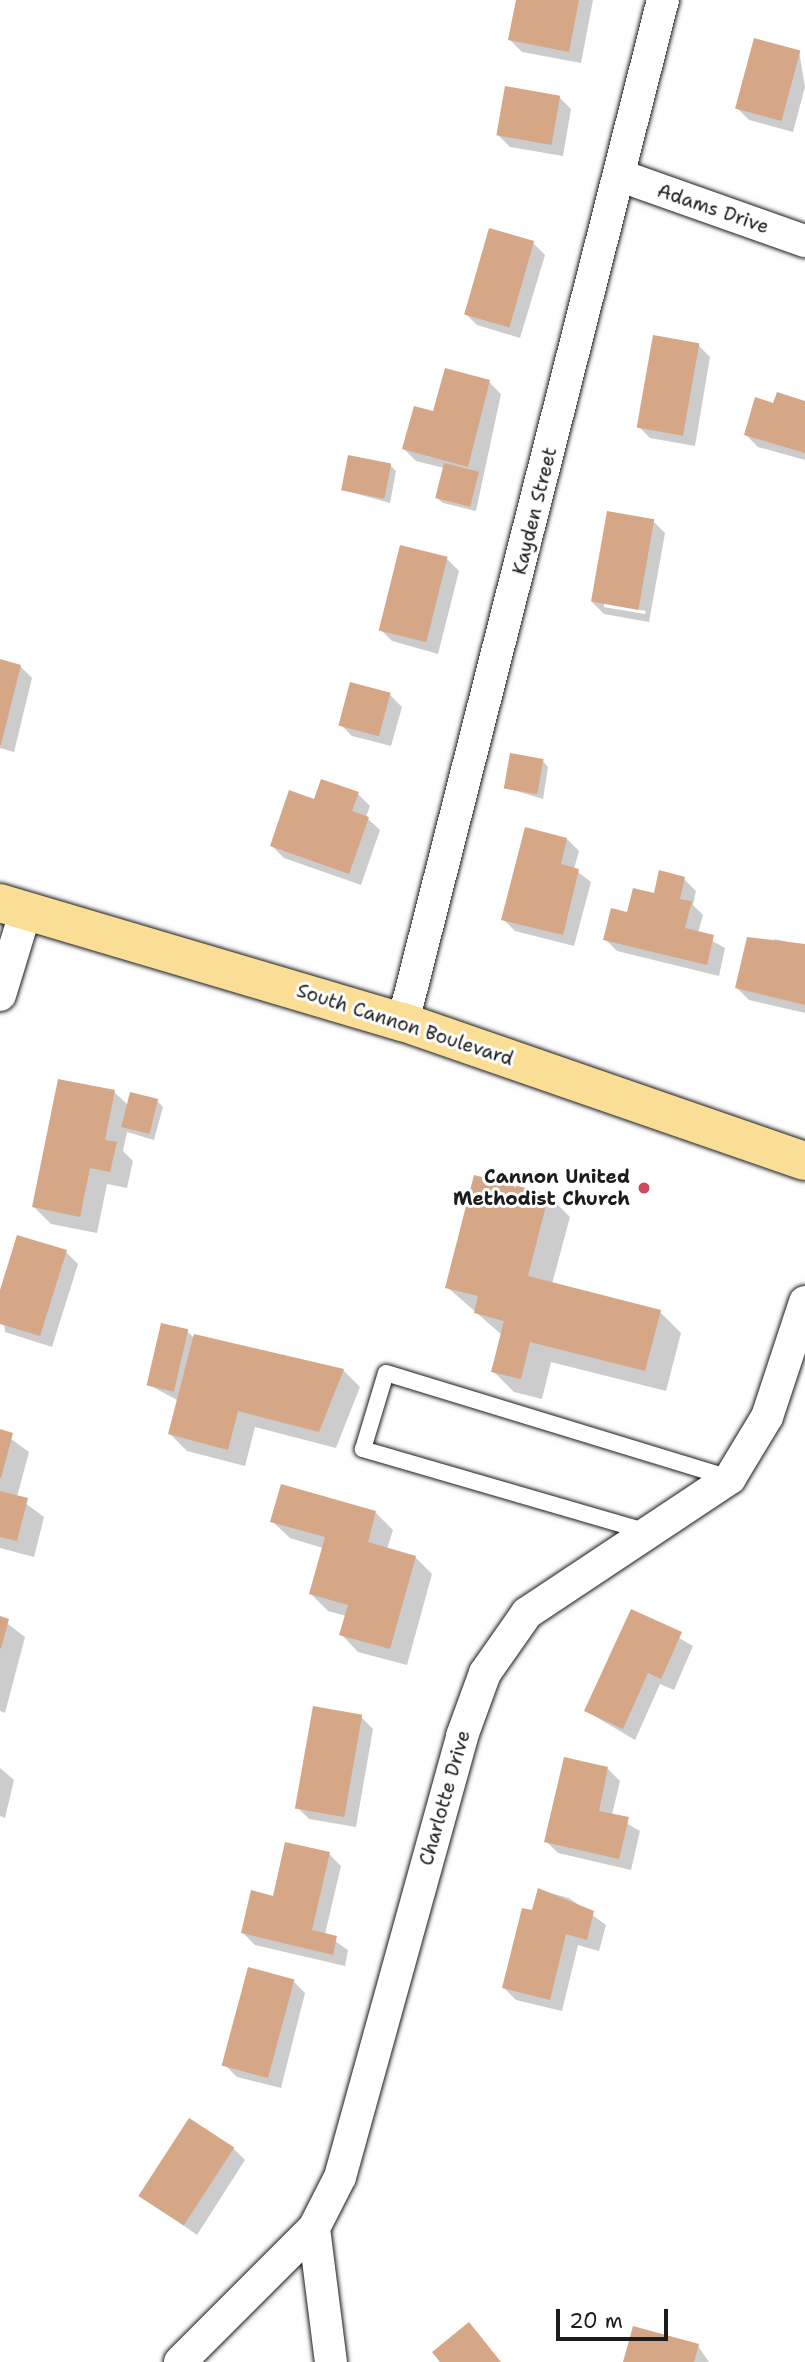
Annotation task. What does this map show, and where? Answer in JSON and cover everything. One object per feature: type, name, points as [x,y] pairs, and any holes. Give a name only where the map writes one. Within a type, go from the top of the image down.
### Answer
[{"type":"highway","name":"South Cannon Boulevard","points":[[13,906],[403,1022],[805,1161]]},
{"type":"street","name":"Kayden Street","points":[[403,1022],[621,177],[663,0]]},
{"type":"street","name":"Adams Drive","points":[[621,177],[805,241]]},
{"type":"street","points":[[0,995],[13,906]]},
{"type":"street","name":"Charlotte Drive","points":[[180,2362],[314,2228],[340,2178],[462,1736],[485,1673],[527,1613],[730,1478],[766,1417],[805,1302]]},
{"type":"street","points":[[314,2228],[331,2362]]},
{"type":"lane","points":[[648,1532],[363,1449],[386,1373],[730,1478]]},
{"type":"building","points":[[516,0],[579,0],[569,52],[508,40]]},
{"type":"building","points":[[754,38],[800,50],[781,121],[735,109]]},
{"type":"building","points":[[505,86],[560,96],[551,145],[496,135]]},
{"type":"building","points":[[489,228],[534,241],[509,327],[464,315]]},
{"type":"building","points":[[653,335],[699,343],[683,436],[637,428]]},
{"type":"building","points":[[445,368],[490,380],[468,467],[402,449],[414,406],[433,411]]},
{"type":"building","points":[[777,392],[805,401],[805,453],[744,435],[755,397],[773,403]]},
{"type":"building","points":[[348,455],[391,463],[384,499],[341,490]]},
{"type":"building","points":[[444,463],[479,472],[470,507],[435,498]]},
{"type":"building","points":[[607,511],[654,519],[638,610],[591,602]]},
{"type":"building","points":[[400,545],[448,557],[426,642],[379,630]]},
{"type":"building","points":[[0,659],[21,665],[1,745],[0,745]]},
{"type":"building","points":[[350,682],[391,693],[379,736],[338,725]]},
{"type":"building","points":[[510,753],[543,759],[537,794],[504,788]]},
{"type":"building","points":[[321,779],[359,792],[352,811],[369,817],[349,874],[270,846],[289,790],[314,799]]},
{"type":"building","points":[[525,827],[567,838],[561,864],[579,869],[563,935],[501,920]]},
{"type":"building","points":[[659,870],[685,877],[680,899],[692,901],[685,928],[714,935],[707,965],[603,940],[611,908],[627,912],[633,888],[654,893]]},
{"type":"building","points":[[747,937],[805,944],[805,1005],[735,988]]},
{"type":"building","points":[[58,1079],[115,1090],[105,1140],[117,1142],[110,1172],[90,1168],[80,1217],[32,1207]]},
{"type":"building","points":[[130,1092],[158,1099],[149,1134],[121,1127]]},
{"type":"building","points":[[474,1175],[549,1194],[528,1276],[661,1310],[645,1371],[530,1342],[521,1379],[491,1372],[504,1321],[474,1313],[478,1296],[445,1288]]},
{"type":"building","points":[[17,1235],[67,1250],[40,1336],[0,1324],[0,1290]]},
{"type":"building","points":[[161,1323],[188,1329],[174,1392],[147,1385]]},
{"type":"building","points":[[194,1334],[344,1369],[319,1432],[238,1411],[228,1450],[168,1434]]},
{"type":"building","points":[[0,1429],[13,1433],[1,1478],[0,1478]]},
{"type":"building","points":[[281,1484],[376,1511],[368,1542],[416,1556],[390,1649],[339,1635],[348,1605],[309,1594],[325,1537],[270,1522]]},
{"type":"building","points":[[0,1491],[28,1498],[17,1541],[0,1537]]},
{"type":"building","points":[[631,1609],[682,1632],[661,1679],[648,1673],[623,1729],[584,1711]]},
{"type":"building","points":[[0,1616],[9,1619],[1,1649],[0,1648]]},
{"type":"building","points":[[313,1706],[362,1715],[344,1817],[295,1808]]},
{"type":"building","points":[[564,1757],[608,1767],[599,1811],[629,1817],[619,1859],[544,1842]]},
{"type":"building","points":[[285,1842],[330,1852],[312,1930],[337,1936],[333,1955],[241,1933],[251,1890],[273,1896]]},
{"type":"building","points":[[538,1888],[594,1911],[587,1940],[566,1934],[550,2000],[502,1988],[522,1908],[532,1910]]},
{"type":"building","points":[[248,1967],[294,1979],[268,2078],[222,2066]]},
{"type":"building","points":[[189,2118],[234,2147],[184,2225],[138,2196]]},
{"type":"building","points":[[469,2322],[501,2362],[440,2362],[432,2352]]},
{"type":"building","points":[[633,2326],[699,2344],[694,2362],[623,2362]]},
{"type":"place","name":"Cannon United Methodist Church","points":[[644,1188]]}]
